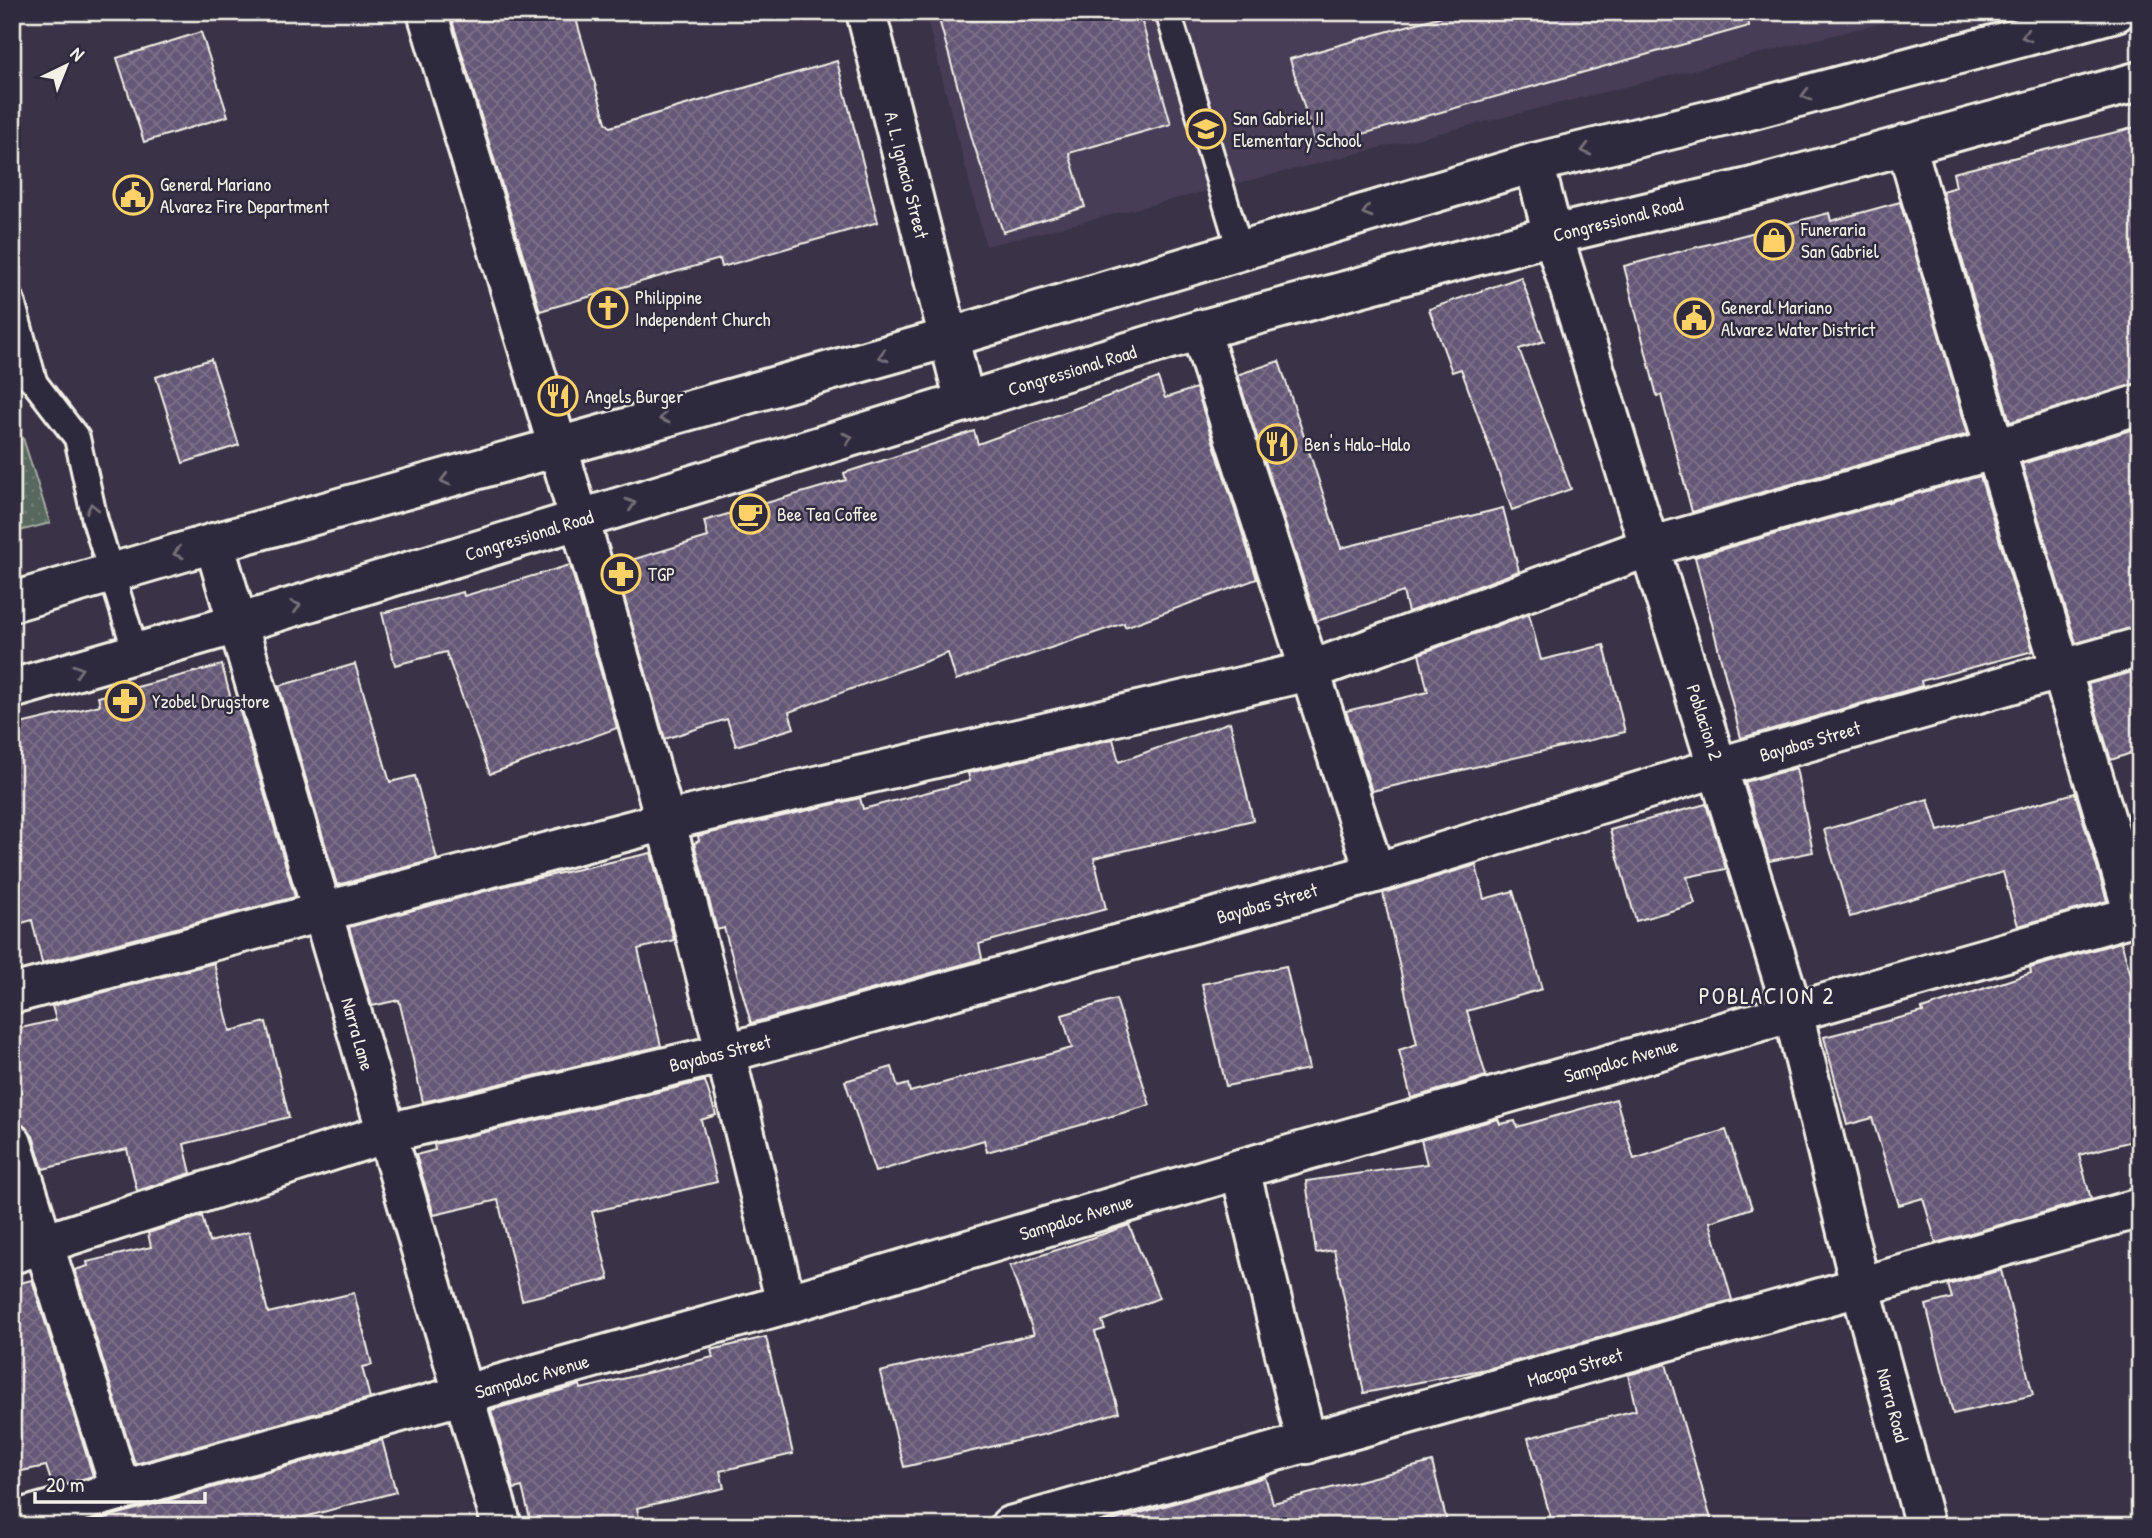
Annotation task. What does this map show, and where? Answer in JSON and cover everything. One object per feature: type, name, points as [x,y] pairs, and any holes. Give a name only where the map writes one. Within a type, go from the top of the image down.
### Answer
[{"type":"street","points":[[427,12],[580,519],[666,821],[726,1053],[786,1304]]},
{"type":"street","name":"A. L. Ignacio Street","points":[[866,12],[965,402]]},
{"type":"street","points":[[12,602],[948,338],[1534,163],[1731,115],[2116,12]]},
{"type":"street","name":"Congressional Road","points":[[12,689],[237,624],[1200,330],[1553,235],[1749,188],[2140,81]]},
{"type":"street","points":[[1906,144],[1993,450],[2137,914]]},
{"type":"street","name":"Poblacion 2","points":[[1534,163],[1553,235],[1793,1012],[1860,1285]]},
{"type":"street","points":[[1200,330],[1375,873]]},
{"type":"street","points":[[12,994],[323,914],[666,821],[1309,671],[1649,547],[1993,450],[2140,404]]},
{"type":"street","name":"Narra Lane","points":[[214,543],[502,1526]]},
{"type":"street","name":"Bayabas Street","points":[[28,1250],[387,1133],[726,1053],[1375,873],[1719,766],[2140,647]]},
{"type":"street","name":"Sampaloc Avenue","points":[[12,1521],[786,1304],[1240,1168],[2137,914]]},
{"type":"street","points":[[12,1143],[28,1250],[121,1491]]},
{"type":"street","points":[[1240,1168],[1307,1444]]},
{"type":"street","name":"Macopa Street","points":[[1010,1526],[2140,1208]]},
{"type":"street","name":"Narra Road","points":[[1860,1285],[1925,1526]]},
{"type":"lane","points":[[1168,12],[1240,250]]},
{"type":"lane","points":[[12,301],[34,382]]},
{"type":"lane","points":[[12,362],[34,382],[77,438],[111,573],[136,653]]},
{"type":"shaded area","name":"San Gabriel II Elementary School","points":[[925,12],[1926,12],[986,246]]},
{"type":"green space","points":[[12,430],[23,438],[50,523],[12,533]]},
{"type":"building","points":[[466,12],[574,12],[606,122],[610,127],[837,61],[878,222],[722,267],[720,259],[540,311],[451,17]]},
{"type":"building","points":[[937,12],[1139,12],[1171,124],[1069,153],[1085,207],[1003,232],[973,142]]},
{"type":"building","points":[[1456,12],[1748,12],[1749,26],[1316,147],[1290,59]]},
{"type":"building","points":[[201,32],[228,116],[144,142],[117,58]]},
{"type":"building","points":[[2140,126],[2140,383],[2010,422],[1942,191],[1956,187],[1953,173]]},
{"type":"building","points":[[1900,202],[1968,434],[1692,512],[1661,395],[1657,396],[1624,266],[1829,213],[1831,221]]},
{"type":"building","points":[[1521,277],[1544,341],[1519,349],[1571,489],[1512,510],[1461,369],[1452,372],[1429,309]]},
{"type":"building","points":[[211,359],[239,445],[183,463],[156,377]]},
{"type":"building","points":[[1279,361],[1341,548],[1503,508],[1519,571],[1408,612],[1403,592],[1317,621],[1237,375]]},
{"type":"building","points":[[1158,378],[1165,398],[1196,388],[1257,579],[1125,627],[1124,623],[956,680],[948,653],[789,712],[794,728],[736,746],[727,719],[665,739],[615,565],[708,537],[704,521],[846,480],[844,473],[974,431],[978,444]]},
{"type":"building","points":[[2140,427],[2140,626],[2076,643],[2022,464]]},
{"type":"building","points":[[1980,476],[2033,651],[1921,681],[1922,686],[1741,738],[1695,557]]},
{"type":"building","points":[[570,565],[617,728],[490,774],[446,652],[395,665],[382,613],[463,592],[464,596]]},
{"type":"building","points":[[1529,614],[1541,660],[1604,645],[1625,732],[1372,791],[1346,711],[1428,692],[1419,654]]},
{"type":"building","points":[[355,664],[390,782],[415,776],[437,859],[337,885],[279,686]]},
{"type":"building","points":[[222,665],[231,699],[236,698],[295,897],[42,963],[32,920],[12,926],[12,726],[100,705],[98,697]]},
{"type":"building","points":[[2140,670],[2140,750],[2111,760],[2088,684]]},
{"type":"building","points":[[1230,722],[1253,820],[1094,858],[1106,909],[979,944],[982,958],[971,962],[751,1023],[724,928],[717,930],[694,843],[699,841],[698,836],[860,798],[863,809],[970,781],[968,773],[1113,739],[1119,762]]},
{"type":"building","points":[[1796,768],[1813,852],[1769,861],[1745,782]]},
{"type":"building","points":[[2075,793],[2107,901],[2018,926],[2003,872],[1850,917],[1824,830],[1928,799],[1938,831]]},
{"type":"building","points":[[1706,804],[1726,869],[1687,877],[1695,904],[1636,921],[1610,830]]},
{"type":"building","points":[[651,853],[674,940],[638,949],[661,1046],[423,1102],[399,1000],[372,1006],[349,927],[516,883]]},
{"type":"building","points":[[1476,865],[1484,899],[1513,891],[1542,989],[1467,1011],[1486,1076],[1411,1098],[1399,1050],[1417,1044],[1383,893]]},
{"type":"building","points":[[2121,942],[2140,1005],[2140,1139],[2079,1155],[2091,1199],[1936,1243],[1923,1198],[1899,1205],[1872,1118],[1847,1125],[1824,1037],[1923,1012],[1922,1009],[2031,973],[2030,968]]},
{"type":"building","points":[[214,963],[230,1031],[266,1022],[289,1117],[184,1144],[191,1173],[137,1191],[127,1149],[43,1169],[33,1136],[19,1123],[12,1095],[12,1030],[56,1020],[52,1006]]},
{"type":"building","points":[[1286,966],[1309,1069],[1226,1086],[1202,984]]},
{"type":"building","points":[[1116,999],[1150,1105],[987,1152],[984,1140],[875,1172],[845,1081],[892,1067],[898,1087],[908,1084],[910,1092],[1072,1048],[1062,1015]]},
{"type":"building","points":[[705,1081],[716,1115],[701,1120],[717,1182],[592,1212],[609,1279],[522,1300],[498,1200],[434,1215],[416,1155],[435,1150],[434,1144]]},
{"type":"building","points":[[1616,1099],[1634,1159],[1726,1130],[1752,1208],[1710,1222],[1732,1300],[1491,1368],[1364,1393],[1334,1250],[1316,1253],[1306,1181],[1427,1164],[1421,1140],[1498,1119],[1500,1124],[1515,1121],[1517,1127]]},
{"type":"building","points":[[202,1216],[209,1242],[249,1232],[268,1313],[354,1293],[372,1365],[362,1367],[370,1398],[135,1464],[75,1270],[88,1266],[87,1262],[151,1247],[148,1233]]},
{"type":"building","points":[[1129,1225],[1159,1298],[1102,1321],[1105,1329],[1095,1332],[1119,1412],[1046,1434],[904,1467],[880,1372],[1034,1334],[1010,1266]]},
{"type":"building","points":[[2001,1270],[2033,1395],[1953,1414],[1926,1305],[1952,1298],[1948,1285]]},
{"type":"building","points":[[32,1280],[93,1476],[53,1487],[46,1466],[12,1473],[12,1285]]},
{"type":"building","points":[[766,1337],[793,1454],[720,1471],[724,1488],[637,1508],[641,1526],[532,1526],[522,1487],[514,1489],[491,1410],[580,1385],[581,1389],[713,1357],[711,1350]]},
{"type":"building","points":[[1666,1364],[1713,1526],[1553,1526],[1528,1438],[1636,1410],[1628,1375]]},
{"type":"building","points":[[382,1440],[396,1492],[272,1526],[76,1526]]},
{"type":"building","points":[[1432,1462],[1448,1526],[1095,1526],[1265,1477],[1273,1503]]},
{"type":"place","name":"San Gabriel II Elementary School","points":[[1206,129]]},
{"type":"place","name":"General Mariano Alvarez Fire Department","points":[[133,195]]},
{"type":"place","name":"Funeraria San Gabriel","points":[[1774,240]]},
{"type":"place","name":"Philippine Independent Church","points":[[608,308]]},
{"type":"place","name":"General Mariano Alvarez Water District","points":[[1694,318]]},
{"type":"place","name":"Angels Burger","points":[[558,396]]},
{"type":"place","name":"Ben's Halo-Halo","points":[[1277,444]]},
{"type":"place","name":"Bee Tea Coffee","points":[[750,514]]},
{"type":"place","name":"TGP","points":[[621,574]]},
{"type":"place","name":"Yzobel Drugstore","points":[[125,701]]},
{"type":"district","name":"POBLACION 2","points":[[1767,996]]}]
